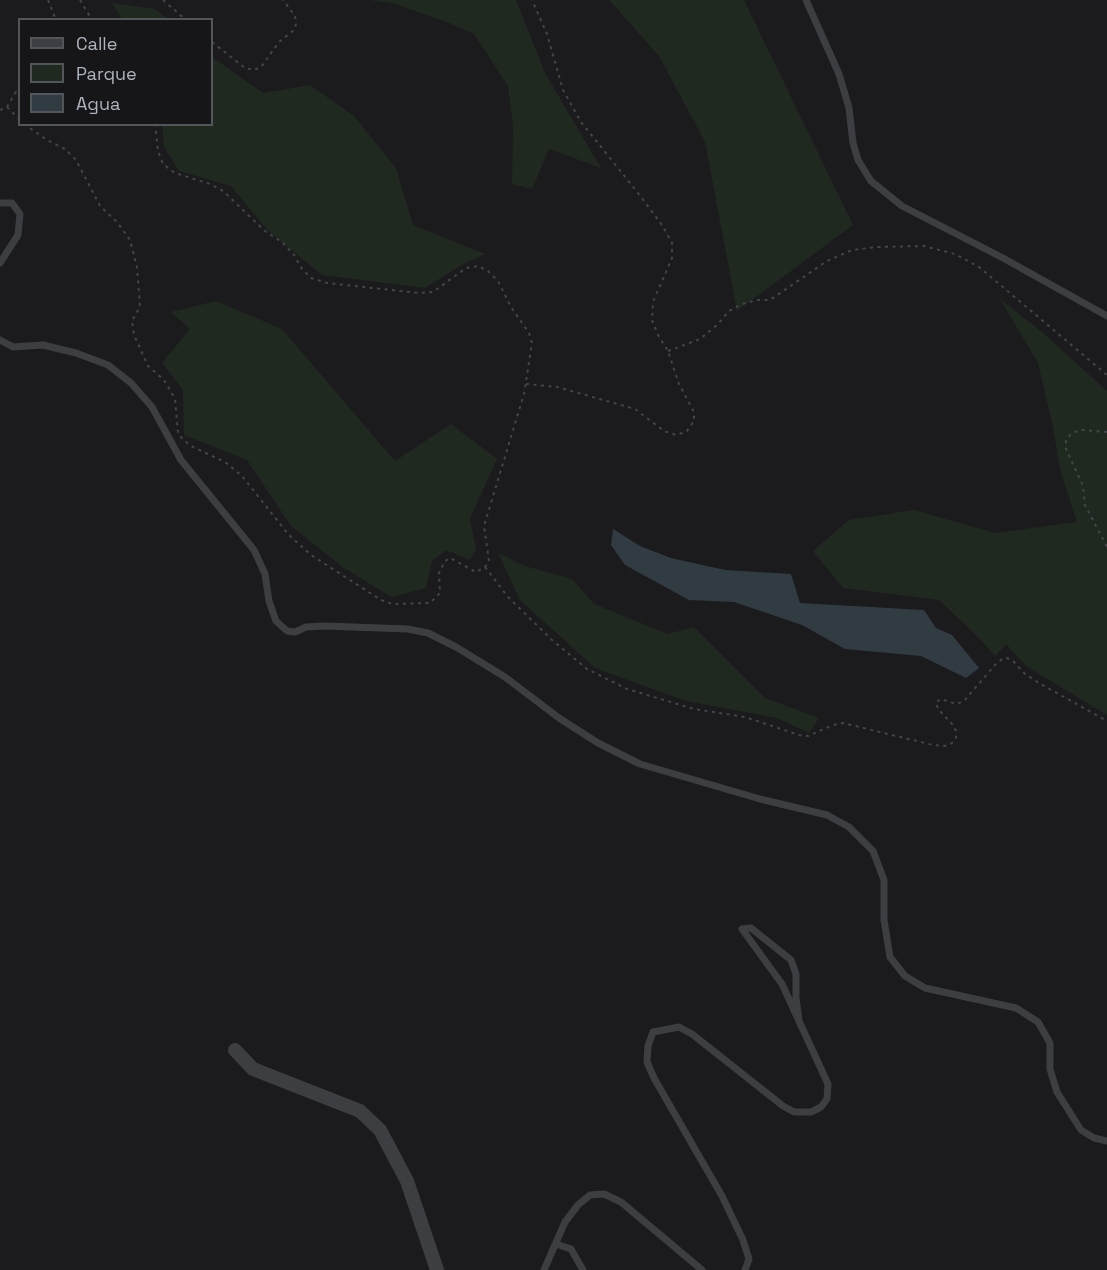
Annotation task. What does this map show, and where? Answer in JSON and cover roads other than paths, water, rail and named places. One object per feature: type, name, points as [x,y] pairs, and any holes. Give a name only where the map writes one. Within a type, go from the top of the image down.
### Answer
[{"type":"street","points":[[235,1050],[253,1069],[360,1111],[380,1130],[407,1181],[437,1270]]},
{"type":"lane","points":[[806,0],[839,74],[849,108],[853,143],[858,160],[871,181],[902,206],[1003,258],[1107,316]]},
{"type":"lane","points":[[0,203],[12,203],[20,214],[18,235],[0,262]]},
{"type":"lane","points":[[3,342],[13,347],[44,345],[76,352],[108,365],[131,383],[152,407],[181,460],[254,549],[265,574],[269,601],[276,621],[287,631],[296,632],[306,627],[324,626],[408,629],[428,633],[505,677],[559,718],[598,743],[640,764],[760,799],[827,815],[849,827],[873,851],[884,880],[884,920],[890,957],[905,976],[925,988],[1016,1008],[1038,1022],[1050,1043],[1050,1069],[1057,1092],[1081,1130],[1094,1138],[1107,1141]]},
{"type":"lane","points":[[745,1270],[749,1259],[743,1240],[723,1196],[654,1078],[647,1062],[648,1046],[653,1032],[679,1027],[692,1034],[794,1113],[811,1112],[821,1107],[827,1099],[828,1084],[782,984],[742,929],[751,928],[791,960],[796,974],[796,998],[800,1021]]},
{"type":"lane","points":[[544,1270],[566,1222],[578,1205],[590,1195],[604,1194],[621,1202],[702,1270]]},
{"type":"lane","points":[[556,1244],[571,1249],[583,1270]]},
{"type":"water","points":[[613,529],[640,546],[671,558],[725,570],[791,574],[800,603],[924,610],[936,628],[952,635],[979,668],[966,678],[921,656],[845,649],[802,625],[734,602],[689,600],[625,565],[611,545]]}]
